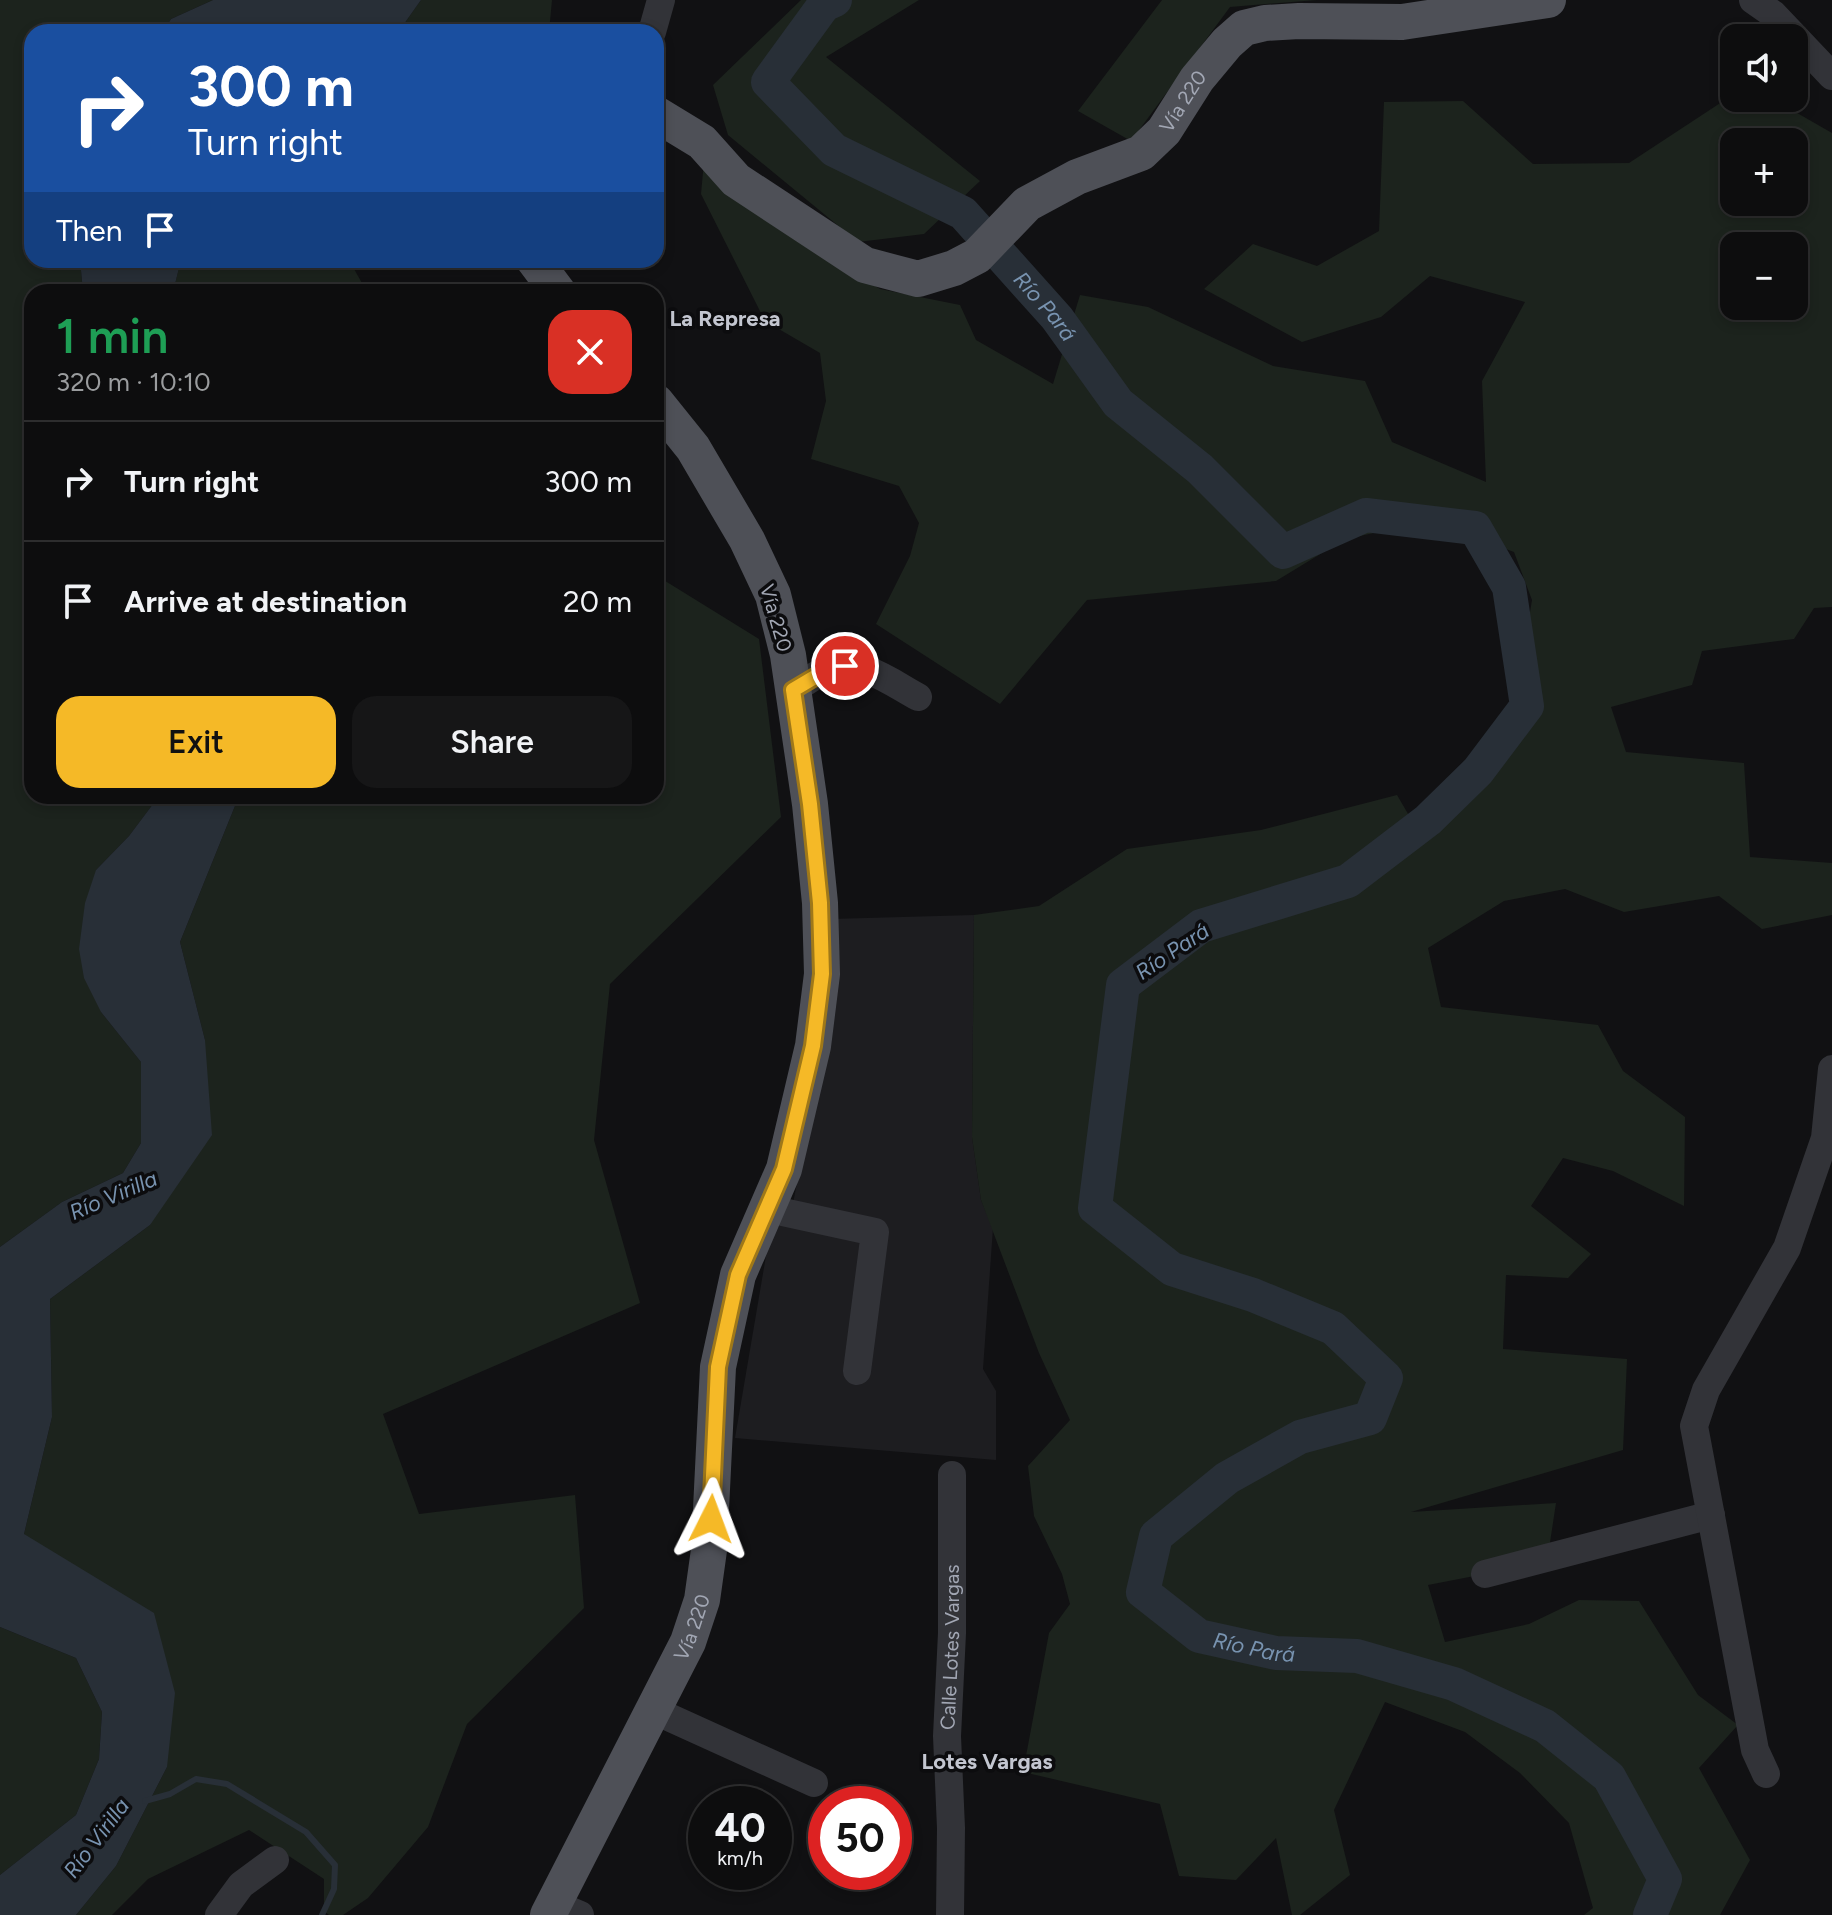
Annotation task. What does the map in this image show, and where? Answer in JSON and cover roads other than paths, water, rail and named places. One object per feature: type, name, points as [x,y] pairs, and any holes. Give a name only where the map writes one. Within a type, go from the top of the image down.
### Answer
[{"type":"main road","name":"Vía 220","points":[[664,119],[702,142],[736,180],[865,265],[918,279],[954,268],[977,256],[1027,204],[1077,177],[1141,153],[1164,131],[1197,79],[1244,28],[1299,21],[1402,22],[1548,0]]},
{"type":"main road","name":"Vía 220","points":[[561,1911],[653,1710],[688,1642],[702,1600],[709,1550],[718,1367],[738,1275],[784,1169],[813,1046],[822,974],[820,903],[810,804],[788,655],[773,595],[747,540],[693,448],[664,412]]},
{"type":"street","points":[[654,24],[661,0]]},
{"type":"street","points":[[1753,0],[1773,14],[1832,76]]},
{"type":"street","points":[[793,690],[830,668],[845,666],[861,667],[918,697]]},
{"type":"street","points":[[1766,1774],[1755,1750],[1694,1426],[1706,1390],[1792,1235],[1825,1138],[1832,1069]]},
{"type":"street","points":[[769,1209],[875,1232],[857,1371]]},
{"type":"street","name":"Calle Lotes Vargas","points":[[950,1915],[951,1828],[947,1736],[952,1633],[952,1475]]},
{"type":"street","points":[[1485,1574],[1711,1515]]},
{"type":"street","points":[[653,1710],[814,1783]]},
{"type":"street","points":[[223,1913],[241,1885],[275,1860]]},
{"type":"water","points":[[213,0],[421,0],[404,24],[168,24],[171,19]]},
{"type":"water","points":[[81,268],[179,268],[175,284],[82,284]]},
{"type":"water","name":"Río Virilla","points":[[153,804],[236,804],[180,942],[205,1040],[212,1135],[150,1225],[50,1299],[52,1417],[24,1534],[154,1613],[175,1693],[167,1767],[116,1866],[76,1915],[0,1915],[0,1875],[76,1815],[99,1759],[102,1712],[76,1658],[0,1627],[0,1247],[62,1202],[123,1173],[141,1143],[141,1062],[101,1012],[84,978],[79,949],[85,903],[96,870],[129,836]]},
{"type":"waterway","name":"Río Pará","points":[[835,0],[824,5],[768,82],[834,150],[963,213],[1057,318],[1118,403],[1200,469],[1283,552],[1366,515],[1475,528],[1509,587],[1527,706],[1478,771],[1428,820],[1348,881],[1201,926],[1123,985],[1095,1208],[1172,1269],[1253,1295],[1333,1328],[1386,1378],[1370,1418],[1300,1437],[1227,1478],[1156,1536],[1143,1592],[1199,1636],[1276,1653],[1357,1656],[1454,1684],[1545,1726],[1609,1777],[1665,1879],[1650,1915]]},
{"type":"waterway","points":[[145,1801],[170,1794],[196,1779],[227,1784],[306,1832],[335,1865],[334,1889],[322,1915]]},
{"type":"district","name":"La Represa","points":[[725,318]]},
{"type":"district","name":"Lotes Vargas","points":[[987,1761]]}]
